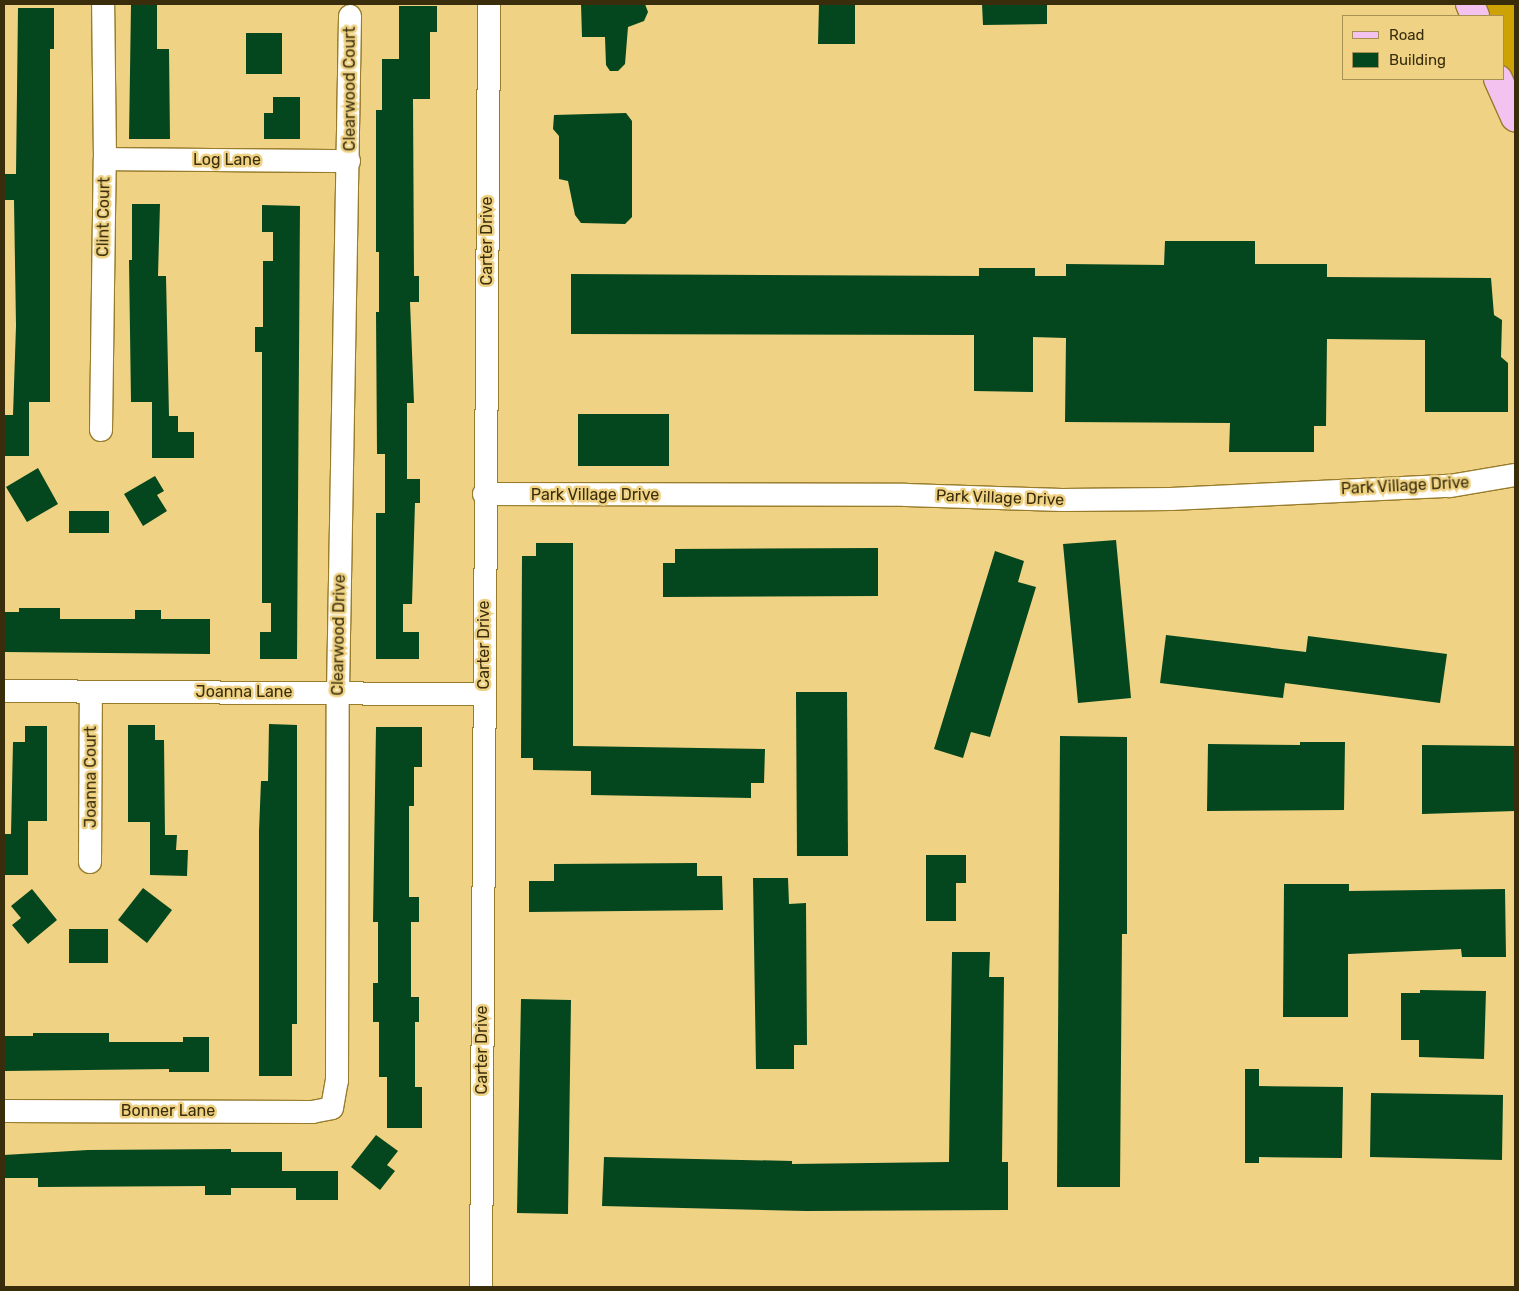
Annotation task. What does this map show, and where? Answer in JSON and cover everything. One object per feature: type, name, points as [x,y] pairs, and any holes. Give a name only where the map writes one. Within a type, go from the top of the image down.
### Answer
[{"type":"main road","points":[[1498,80],[1515,117]]},
{"type":"street","name":"Clint Court","points":[[101,430],[105,159],[103,4]]},
{"type":"street","name":"Carter Drive","points":[[481,1287],[484,494],[489,4]]},
{"type":"street","name":"Clearwood Court","points":[[350,16],[350,161]]},
{"type":"street","name":"Log Lane","points":[[105,159],[350,161]]},
{"type":"street","name":"Clearwood Drive","points":[[332,1108],[337,1081],[338,692],[350,161]]},
{"type":"street","name":"Park Village Drive","points":[[484,494],[1161,499],[1450,486],[1515,475]]},
{"type":"street","name":"Joanna Lane","points":[[4,691],[484,694]]},
{"type":"street","name":"Joanna Court","points":[[90,862],[91,692]]},
{"type":"street","name":"Bonner Lane","points":[[4,1111],[312,1112],[332,1108]]},
{"type":"shaded area","points":[[1483,4],[1515,4],[1515,94],[1504,66],[1504,15],[1487,15]]},
{"type":"building","points":[[131,4],[157,4],[157,49],[169,49],[170,139],[129,139]]},
{"type":"building","points":[[581,4],[645,4],[648,12],[644,21],[628,27],[625,64],[618,71],[610,71],[606,65],[605,37],[582,37]]},
{"type":"building","points":[[819,4],[855,4],[855,44],[818,44]]},
{"type":"building","points":[[982,4],[1047,4],[1047,24],[983,25]]},
{"type":"building","points":[[399,6],[437,6],[437,32],[430,32],[430,99],[413,99],[414,276],[419,276],[419,302],[410,302],[414,403],[407,403],[407,479],[420,479],[420,503],[415,503],[412,604],[403,604],[403,632],[419,632],[419,659],[376,659],[376,513],[385,513],[385,454],[377,454],[376,312],[379,312],[379,252],[376,252],[376,110],[382,110],[382,59],[399,59]]},
{"type":"building","points":[[18,8],[54,8],[54,49],[50,49],[50,402],[29,402],[29,456],[4,456],[4,415],[13,415],[16,326],[14,200],[4,200],[4,174],[16,174]]},
{"type":"building","points":[[246,33],[282,33],[282,74],[246,74]]},
{"type":"building","points":[[273,97],[300,97],[300,139],[264,139],[264,113],[273,113]]},
{"type":"building","points":[[626,113],[632,121],[632,217],[625,224],[581,223],[575,215],[568,181],[559,179],[559,136],[553,129],[554,115]]},
{"type":"building","points":[[132,204],[160,204],[158,276],[166,276],[169,416],[178,416],[178,432],[194,432],[194,458],[152,458],[152,402],[131,402],[129,260],[132,260]]},
{"type":"building","points":[[262,205],[300,206],[297,659],[260,659],[260,632],[271,632],[271,603],[262,603],[262,352],[255,352],[255,327],[263,327],[263,261],[273,261],[273,232],[262,232]]},
{"type":"building","points":[[1165,241],[1255,241],[1255,264],[1327,264],[1327,277],[1491,278],[1494,315],[1502,320],[1501,357],[1508,363],[1508,412],[1425,412],[1425,340],[1327,339],[1326,426],[1314,426],[1314,452],[1229,452],[1230,423],[1065,422],[1066,338],[1033,337],[1033,392],[974,391],[974,335],[571,334],[571,274],[979,276],[979,268],[1035,268],[1035,276],[1066,276],[1066,264],[1164,265]]},
{"type":"building","points":[[578,414],[669,414],[669,466],[578,466]]},
{"type":"building","points":[[38,468],[58,504],[27,522],[6,487]]},
{"type":"building","points":[[155,476],[164,491],[157,495],[167,511],[143,526],[124,494]]},
{"type":"building","points":[[69,511],[109,511],[109,533],[69,533]]},
{"type":"building","points":[[1116,540],[1131,698],[1078,703],[1063,544]]},
{"type":"building","points":[[536,543],[573,543],[573,746],[765,749],[764,783],[751,783],[751,798],[591,795],[591,771],[533,770],[533,758],[521,758],[522,556],[536,556]]},
{"type":"building","points":[[878,548],[878,596],[663,597],[663,563],[675,563],[675,549]]},
{"type":"building","points":[[995,551],[1024,561],[1018,582],[1036,587],[990,737],[971,732],[963,758],[934,749]]},
{"type":"building","points":[[19,608],[60,608],[60,619],[135,619],[135,610],[161,610],[161,619],[210,619],[210,654],[4,652],[4,612],[19,612]]},
{"type":"building","points":[[1166,635],[1306,652],[1308,636],[1447,654],[1440,703],[1285,683],[1283,698],[1160,683]]},
{"type":"building","points":[[796,692],[847,692],[848,856],[797,856]]},
{"type":"building","points":[[269,724],[297,725],[297,1024],[292,1024],[292,1076],[259,1076],[259,831],[261,781],[268,781]]},
{"type":"building","points":[[128,725],[155,725],[155,740],[164,740],[165,835],[177,835],[176,850],[188,850],[187,876],[150,875],[150,822],[128,822]]},
{"type":"building","points":[[25,726],[47,726],[47,821],[28,821],[28,875],[4,875],[4,834],[11,834],[13,742],[25,742]]},
{"type":"building","points":[[376,727],[422,727],[422,767],[414,767],[414,806],[409,806],[409,897],[419,897],[419,922],[411,922],[411,997],[419,997],[419,1022],[415,1022],[415,1087],[422,1087],[422,1128],[387,1128],[387,1077],[379,1077],[379,1022],[373,1022],[373,983],[378,983],[378,922],[373,922]]},
{"type":"building","points":[[1060,736],[1127,737],[1127,934],[1122,934],[1120,1187],[1057,1187]]},
{"type":"building","points":[[1300,742],[1345,742],[1344,810],[1207,811],[1208,744],[1300,745]]},
{"type":"building","points":[[1422,745],[1515,746],[1515,811],[1422,814]]},
{"type":"building","points":[[926,855],[966,855],[966,883],[956,883],[956,921],[926,921]]},
{"type":"building","points":[[697,863],[697,876],[722,876],[723,910],[529,912],[529,881],[554,881],[554,864]]},
{"type":"building","points":[[753,878],[788,878],[789,904],[806,903],[807,1045],[794,1045],[794,1069],[756,1069]]},
{"type":"building","points":[[1284,884],[1349,884],[1349,891],[1505,889],[1506,957],[1462,957],[1461,949],[1348,954],[1348,1017],[1283,1017]]},
{"type":"building","points":[[143,888],[172,910],[147,943],[118,920]]},
{"type":"building","points":[[32,889],[57,920],[28,944],[12,925],[21,918],[11,906]]},
{"type":"building","points":[[69,929],[108,929],[108,963],[69,963]]},
{"type":"building","points":[[952,952],[990,952],[989,977],[1004,977],[1002,1162],[1008,1162],[1008,1210],[806,1211],[602,1206],[604,1157],[792,1161],[792,1164],[949,1162]]},
{"type":"building","points":[[1420,990],[1486,991],[1484,1059],[1419,1057],[1419,1040],[1401,1040],[1401,993],[1420,993]]},
{"type":"building","points":[[521,999],[571,1000],[568,1214],[517,1213]]},
{"type":"building","points":[[33,1033],[109,1033],[109,1042],[183,1042],[183,1037],[209,1037],[209,1072],[169,1072],[169,1069],[4,1071],[4,1036],[33,1036]]},
{"type":"building","points":[[1245,1069],[1259,1069],[1259,1086],[1343,1087],[1342,1158],[1259,1157],[1259,1163],[1245,1163]]},
{"type":"building","points":[[1371,1093],[1503,1095],[1502,1160],[1370,1157]]},
{"type":"building","points":[[376,1135],[398,1151],[387,1165],[395,1171],[380,1190],[351,1167]]},
{"type":"building","points":[[231,1149],[231,1152],[282,1152],[282,1171],[338,1171],[338,1200],[296,1200],[296,1188],[231,1188],[231,1195],[205,1195],[205,1186],[38,1187],[38,1178],[4,1178],[4,1155],[88,1150]]}]
